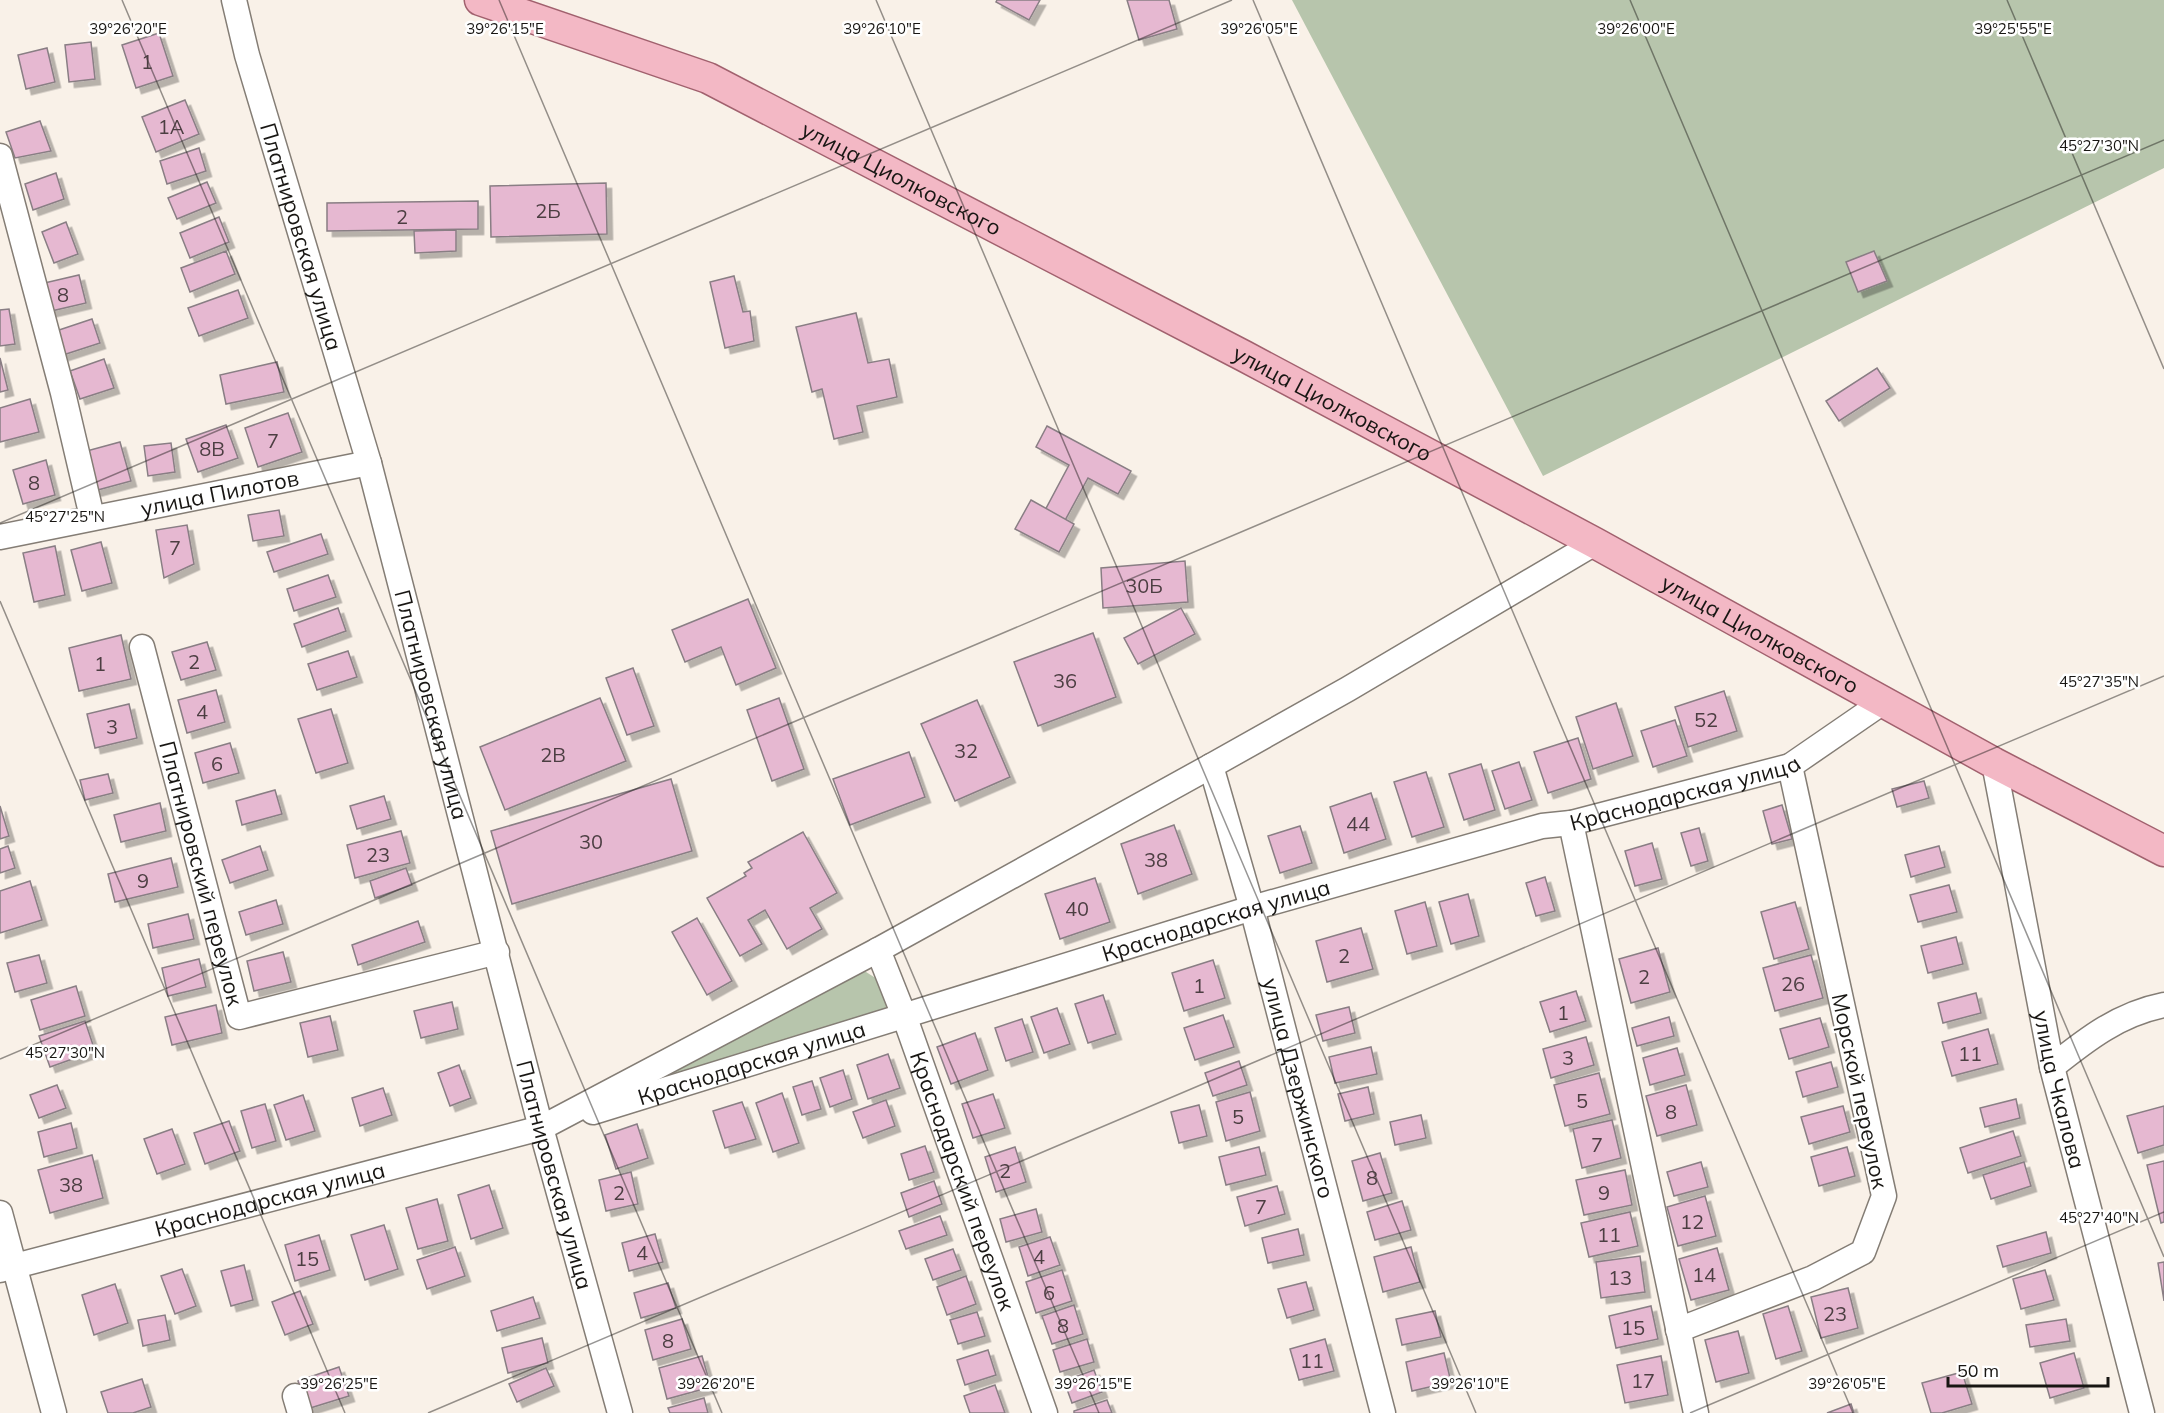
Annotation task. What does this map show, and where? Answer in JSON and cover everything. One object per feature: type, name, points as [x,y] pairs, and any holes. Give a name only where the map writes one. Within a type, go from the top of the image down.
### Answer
[{"type":"main road","name":"улица Циолковского","points":[[480,0],[708,78],[1244,356],[1595,543],[1994,763],[2164,851]]},
{"type":"street","name":"Платнировская улица","points":[[234,0],[247,55],[369,463],[541,1128],[620,1413]]},
{"type":"street","points":[[0,156],[63,393],[92,517]]},
{"type":"street","name":"улица Пилотов","points":[[0,537],[369,463]]},
{"type":"street","name":"Краснодарская улица","points":[[541,1128],[878,950],[1348,690],[1595,543]]},
{"type":"street","name":"Платнировский переулок","points":[[142,647],[239,1017],[497,952]]},
{"type":"street","name":"Краснодарская улица","points":[[7,1268],[541,1128],[905,1018],[1252,908],[1542,826],[1571,823],[1790,766],[1883,702]]},
{"type":"street","name":"улица Чкалова","points":[[1994,763],[2052,1067],[2142,1413]]},
{"type":"street","name":"улица Дзержинского","points":[[1211,766],[1252,908],[1383,1413]]},
{"type":"street","name":"Морской переулок","points":[[1678,1330],[1813,1278],[1863,1252],[1884,1196],[1790,766]]},
{"type":"street","points":[[1571,823],[1696,1413]]},
{"type":"street","name":"Краснодарский переулок","points":[[878,950],[905,1018],[1045,1413]]},
{"type":"street","points":[[2052,1067],[2101,1029],[2150,1008],[2164,1005]]},
{"type":"street","points":[[0,1213],[7,1268],[54,1413]]},
{"type":"green space","points":[[1292,0],[2164,0],[2164,168],[1543,476]]},
{"type":"green space","points":[[855,965],[885,984],[892,1011],[635,1091]]},
{"type":"building","points":[[997,0],[1040,0],[1029,20],[996,2]]},
{"type":"building","points":[[1127,0],[1169,0],[1177,29],[1139,40]]},
{"type":"building","points":[[159,33],[173,76],[136,88],[122,45]]},
{"type":"building","points":[[91,42],[95,79],[69,82],[65,45]]},
{"type":"building","points":[[47,48],[55,82],[26,89],[18,55]]},
{"type":"building","points":[[185,100],[199,134],[156,152],[142,117]]},
{"type":"building","points":[[40,121],[51,151],[15,158],[6,132]]},
{"type":"building","points":[[199,148],[206,171],[167,184],[160,161]]},
{"type":"building","points":[[56,173],[64,199],[33,210],[25,184]]},
{"type":"building","points":[[207,182],[216,203],[177,219],[168,198]]},
{"type":"building","points":[[606,183],[607,234],[491,237],[490,186]]},
{"type":"building","points":[[478,201],[478,229],[327,231],[327,203]]},
{"type":"building","points":[[219,217],[229,242],[190,258],[180,233]]},
{"type":"building","points":[[66,222],[78,254],[54,263],[42,232]]},
{"type":"building","points":[[456,230],[456,251],[415,253],[414,231]]},
{"type":"building","points":[[226,251],[235,274],[190,292],[181,268]]},
{"type":"building","points":[[1874,251],[1887,281],[1858,292],[1846,262]]},
{"type":"building","points":[[79,275],[86,303],[47,312],[40,284]]},
{"type":"building","points":[[734,276],[743,312],[750,311],[754,341],[725,348],[710,282]]},
{"type":"building","points":[[238,290],[248,318],[199,336],[188,308]]},
{"type":"building","points":[[9,309],[15,344],[0,346],[0,310]]},
{"type":"building","points":[[856,313],[868,363],[889,359],[897,397],[857,406],[863,432],[834,439],[822,389],[812,392],[796,327]]},
{"type":"building","points":[[92,319],[100,343],[63,355],[56,331]]},
{"type":"building","points":[[0,358],[8,390],[0,392]]},
{"type":"building","points":[[104,359],[114,388],[80,399],[70,371]]},
{"type":"building","points":[[277,362],[284,392],[226,404],[220,375]]},
{"type":"building","points":[[1877,368],[1890,388],[1839,421],[1826,401]]},
{"type":"building","points":[[30,399],[39,432],[0,442],[0,408]]},
{"type":"building","points":[[288,413],[302,452],[258,467],[245,428]]},
{"type":"building","points":[[226,425],[238,458],[198,472],[186,439]]},
{"type":"building","points":[[1047,426],[1131,471],[1118,494],[1088,478],[1063,524],[1043,514],[1069,465],[1036,447]]},
{"type":"building","points":[[120,442],[131,481],[94,491],[83,452]]},
{"type":"building","points":[[171,443],[175,472],[148,476],[144,446]]},
{"type":"building","points":[[46,460],[55,495],[23,504],[13,470]]},
{"type":"building","points":[[1031,500],[1074,524],[1059,552],[1015,529]]},
{"type":"building","points":[[279,510],[284,536],[253,541],[248,515]]},
{"type":"building","points":[[187,525],[194,564],[164,578],[156,530]]},
{"type":"building","points":[[321,534],[328,554],[274,572],[267,552]]},
{"type":"building","points":[[101,542],[112,583],[82,591],[71,550]]},
{"type":"building","points":[[55,546],[65,595],[34,602],[23,553]]},
{"type":"building","points":[[1185,561],[1188,602],[1103,608],[1101,568]]},
{"type":"building","points":[[328,575],[336,597],[294,611],[287,589]]},
{"type":"building","points":[[748,599],[776,668],[736,685],[721,647],[685,662],[672,630]]},
{"type":"building","points":[[338,608],[346,631],[302,647],[294,624]]},
{"type":"building","points":[[1181,608],[1195,634],[1138,664],[1124,638]]},
{"type":"building","points":[[1093,633],[1116,697],[1038,726],[1014,662]]},
{"type":"building","points":[[121,635],[131,679],[79,691],[69,648]]},
{"type":"building","points":[[207,642],[216,670],[181,680],[172,652]]},
{"type":"building","points":[[348,651],[357,677],[317,690],[308,664]]},
{"type":"building","points":[[633,668],[654,726],[627,735],[606,678]]},
{"type":"building","points":[[216,690],[225,722],[187,733],[178,700]]},
{"type":"building","points":[[1724,691],[1737,731],[1688,747],[1675,707]]},
{"type":"building","points":[[600,698],[626,761],[505,810],[480,747]]},
{"type":"building","points":[[779,698],[804,769],[772,781],[747,710]]},
{"type":"building","points":[[977,700],[1010,777],[955,801],[921,724]]},
{"type":"building","points":[[1616,703],[1633,756],[1593,769],[1576,717]]},
{"type":"building","points":[[129,704],[137,738],[95,748],[87,714]]},
{"type":"building","points":[[331,709],[348,763],[316,773],[298,719]]},
{"type":"building","points":[[1675,720],[1687,756],[1653,767],[1641,731]]},
{"type":"building","points":[[1578,738],[1591,779],[1548,793],[1534,752]]},
{"type":"building","points":[[230,743],[239,773],[203,783],[195,753]]},
{"type":"building","points":[[909,752],[925,797],[850,825],[833,779]]},
{"type":"building","points":[[1519,762],[1532,800],[1505,809],[1492,771]]},
{"type":"building","points":[[1481,764],[1495,810],[1464,820],[1449,774]]},
{"type":"building","points":[[1426,772],[1444,827],[1412,837],[1394,782]]},
{"type":"building","points":[[108,774],[113,793],[85,800],[80,780]]},
{"type":"building","points":[[671,779],[692,851],[512,904],[491,831]]},
{"type":"building","points":[[1924,781],[1929,798],[1897,807],[1892,789]]},
{"type":"building","points":[[275,790],[282,814],[242,825],[236,801]]},
{"type":"building","points":[[1371,793],[1386,839],[1344,853],[1330,807]]},
{"type":"building","points":[[384,796],[391,819],[357,829],[350,806]]},
{"type":"building","points":[[160,803],[166,831],[121,842],[114,815]]},
{"type":"building","points":[[1782,805],[1792,839],[1772,844],[1763,811]]},
{"type":"building","points":[[0,806],[9,836],[0,839]]},
{"type":"building","points":[[1174,825],[1192,874],[1138,894],[1121,844]]},
{"type":"building","points":[[1300,826],[1312,863],[1280,873],[1268,836]]},
{"type":"building","points":[[1699,828],[1708,861],[1691,866],[1681,833]]},
{"type":"building","points":[[401,831],[410,863],[355,878],[347,845]]},
{"type":"building","points":[[803,832],[837,893],[810,908],[822,929],[787,949],[765,910],[748,920],[762,944],[740,956],[707,898],[746,876],[744,873],[752,868],[748,862]]},
{"type":"building","points":[[1652,843],[1662,879],[1635,886],[1625,851]]},
{"type":"building","points":[[8,846],[15,868],[0,873],[0,849]]},
{"type":"building","points":[[260,846],[268,870],[230,883],[222,860]]},
{"type":"building","points":[[1939,846],[1945,867],[1911,877],[1905,855]]},
{"type":"building","points":[[171,858],[178,887],[115,902],[108,874]]},
{"type":"building","points":[[406,868],[412,885],[375,898],[370,881]]},
{"type":"building","points":[[1545,877],[1555,911],[1536,916],[1526,883]]},
{"type":"building","points":[[1095,878],[1110,922],[1060,939],[1045,894]]},
{"type":"building","points":[[30,881],[42,920],[0,933],[0,891]]},
{"type":"building","points":[[1949,885],[1957,912],[1918,922],[1910,895]]},
{"type":"building","points":[[1468,894],[1479,936],[1451,944],[1439,902]]},
{"type":"building","points":[[276,900],[283,924],[246,935],[239,912]]},
{"type":"building","points":[[1425,902],[1437,946],[1407,954],[1395,911]]},
{"type":"building","points":[[1795,902],[1809,949],[1774,959],[1761,912]]},
{"type":"building","points":[[188,914],[194,939],[153,948],[148,924]]},
{"type":"building","points":[[697,918],[732,981],[707,995],[672,932]]},
{"type":"building","points":[[418,921],[425,942],[358,965],[352,945]]},
{"type":"building","points":[[1361,928],[1373,969],[1327,982],[1316,941]]},
{"type":"building","points":[[1956,937],[1963,964],[1928,973],[1921,946]]},
{"type":"building","points":[[1658,948],[1670,992],[1631,1003],[1619,959]]},
{"type":"building","points":[[283,952],[291,982],[254,991],[247,961]]},
{"type":"building","points":[[39,955],[47,983],[15,992],[7,963]]},
{"type":"building","points":[[1811,955],[1823,998],[1775,1011],[1763,968]]},
{"type":"building","points":[[199,959],[206,987],[168,996],[162,968]]},
{"type":"building","points":[[1213,960],[1225,998],[1184,1011],[1172,973]]},
{"type":"building","points":[[76,986],[85,1016],[40,1030],[31,1000]]},
{"type":"building","points":[[1576,991],[1586,1021],[1550,1032],[1540,1002]]},
{"type":"building","points":[[1976,993],[1981,1013],[1943,1023],[1938,1003]]},
{"type":"building","points":[[1103,995],[1116,1034],[1088,1043],[1075,1004]]},
{"type":"building","points":[[452,1002],[458,1029],[421,1038],[414,1011]]},
{"type":"building","points":[[216,1005],[222,1033],[172,1045],[165,1017]]},
{"type":"building","points":[[1349,1007],[1355,1033],[1323,1041],[1316,1015]]},
{"type":"building","points":[[1057,1008],[1070,1044],[1044,1053],[1031,1017]]},
{"type":"building","points":[[1223,1015],[1234,1047],[1195,1060],[1184,1028]]},
{"type":"building","points":[[330,1016],[338,1050],[308,1057],[300,1023]]},
{"type":"building","points":[[1669,1017],[1674,1036],[1637,1046],[1632,1028]]},
{"type":"building","points":[[1820,1018],[1829,1047],[1789,1059],[1780,1029]]},
{"type":"building","points":[[1022,1019],[1033,1052],[1006,1061],[995,1028]]},
{"type":"building","points":[[85,1021],[95,1051],[50,1067],[39,1036]]},
{"type":"building","points":[[1988,1029],[1998,1064],[1952,1076],[1942,1042]]},
{"type":"building","points":[[975,1033],[988,1070],[951,1084],[937,1047]]},
{"type":"building","points":[[1586,1037],[1594,1065],[1551,1078],[1543,1049]]},
{"type":"building","points":[[1371,1047],[1377,1074],[1335,1083],[1329,1057]]},
{"type":"building","points":[[1677,1048],[1685,1075],[1650,1085],[1643,1058]]},
{"type":"building","points":[[888,1054],[900,1088],[868,1099],[857,1065]]},
{"type":"building","points":[[1239,1061],[1247,1085],[1213,1096],[1205,1073]]},
{"type":"building","points":[[1831,1062],[1838,1087],[1803,1097],[1796,1072]]},
{"type":"building","points":[[459,1065],[471,1098],[450,1106],[438,1073]]},
{"type":"building","points":[[843,1070],[852,1099],[830,1107],[820,1078]]},
{"type":"building","points":[[1599,1073],[1610,1114],[1565,1126],[1554,1085]]},
{"type":"building","points":[[812,1081],[821,1109],[802,1115],[793,1087]]},
{"type":"building","points":[[57,1085],[66,1108],[39,1118],[30,1095]]},
{"type":"building","points":[[1686,1085],[1697,1125],[1657,1136],[1646,1096]]},
{"type":"building","points":[[1368,1087],[1374,1114],[1345,1121],[1338,1094]]},
{"type":"building","points":[[383,1088],[392,1115],[360,1126],[352,1098]]},
{"type":"building","points":[[1250,1092],[1260,1131],[1226,1141],[1216,1102]]},
{"type":"building","points":[[782,1093],[799,1143],[773,1152],[756,1103]]},
{"type":"building","points":[[993,1094],[1005,1128],[973,1138],[962,1104]]},
{"type":"building","points":[[303,1095],[315,1131],[286,1140],[274,1105]]},
{"type":"building","points":[[2016,1099],[2020,1118],[1985,1127],[1980,1108]]},
{"type":"building","points":[[886,1100],[895,1126],[863,1138],[853,1112]]},
{"type":"building","points":[[742,1102],[756,1139],[725,1148],[713,1111]]},
{"type":"building","points":[[265,1104],[276,1141],[252,1148],[241,1111]]},
{"type":"building","points":[[1199,1105],[1207,1136],[1179,1143],[1171,1112]]},
{"type":"building","points":[[1843,1106],[1850,1132],[1809,1144],[1801,1117]]},
{"type":"building","points":[[2164,1106],[2164,1145],[2138,1153],[2127,1116]]},
{"type":"building","points":[[1421,1115],[1426,1138],[1395,1145],[1390,1122]]},
{"type":"building","points":[[1612,1120],[1621,1158],[1582,1168],[1573,1129]]},
{"type":"building","points":[[229,1121],[240,1151],[205,1164],[194,1133]]},
{"type":"building","points":[[71,1123],[77,1148],[44,1157],[38,1132]]},
{"type":"building","points":[[637,1124],[648,1158],[616,1169],[605,1135]]},
{"type":"building","points":[[172,1129],[185,1164],[157,1174],[144,1139]]},
{"type":"building","points":[[2013,1131],[2021,1156],[1968,1173],[1960,1148]]},
{"type":"building","points":[[925,1146],[934,1172],[909,1180],[901,1154]]},
{"type":"building","points":[[1015,1147],[1026,1182],[996,1192],[985,1157]]},
{"type":"building","points":[[1259,1147],[1266,1175],[1226,1185],[1219,1157]]},
{"type":"building","points":[[1847,1147],[1855,1176],[1819,1186],[1811,1157]]},
{"type":"building","points":[[1380,1153],[1392,1193],[1363,1201],[1352,1161]]},
{"type":"building","points":[[92,1155],[103,1198],[50,1213],[38,1170]]},
{"type":"building","points":[[2164,1161],[2164,1222],[2161,1223],[2147,1165]]},
{"type":"building","points":[[1701,1162],[1708,1187],[1674,1196],[1667,1172]]},
{"type":"building","points":[[2024,1162],[2031,1186],[1991,1199],[1983,1175]]},
{"type":"building","points":[[1625,1170],[1632,1205],[1584,1215],[1576,1180]]},
{"type":"building","points":[[631,1172],[638,1204],[606,1211],[599,1180]]},
{"type":"building","points":[[934,1181],[942,1204],[909,1217],[901,1193]]},
{"type":"building","points":[[489,1185],[503,1228],[471,1239],[458,1195]]},
{"type":"building","points":[[1277,1186],[1285,1214],[1245,1226],[1237,1197]]},
{"type":"building","points":[[1705,1196],[1716,1236],[1678,1246],[1667,1207]]},
{"type":"building","points":[[437,1199],[448,1241],[418,1249],[406,1208]]},
{"type":"building","points":[[1402,1201],[1411,1230],[1375,1240],[1367,1212]]},
{"type":"building","points":[[1036,1209],[1042,1232],[1006,1242],[1000,1219]]},
{"type":"building","points":[[1630,1212],[1638,1246],[1589,1257],[1581,1223]]},
{"type":"building","points":[[940,1216],[947,1235],[906,1249],[899,1231]]},
{"type":"building","points":[[384,1225],[398,1269],[365,1280],[351,1235]]},
{"type":"building","points":[[1298,1229],[1304,1255],[1268,1263],[1262,1238]]},
{"type":"building","points":[[2046,1232],[2051,1253],[2003,1267],[1997,1246]]},
{"type":"building","points":[[655,1234],[663,1262],[629,1271],[622,1243]]},
{"type":"building","points":[[319,1235],[330,1270],[295,1281],[285,1245]]},
{"type":"building","points":[[1050,1237],[1060,1265],[1028,1276],[1019,1247]]},
{"type":"building","points":[[455,1247],[465,1276],[427,1289],[417,1260]]},
{"type":"building","points":[[1411,1247],[1420,1282],[1383,1292],[1374,1257]]},
{"type":"building","points":[[1717,1248],[1729,1290],[1691,1300],[1679,1259]]},
{"type":"building","points":[[953,1249],[961,1270],[933,1280],[925,1259]]},
{"type":"building","points":[[1640,1256],[1645,1292],[1601,1298],[1596,1262]]},
{"type":"building","points":[[2164,1262],[2164,1301],[2158,1263]]},
{"type":"building","points":[[244,1265],[253,1300],[231,1306],[221,1271]]},
{"type":"building","points":[[182,1269],[196,1306],[175,1314],[161,1276]]},
{"type":"building","points":[[1062,1270],[1072,1301],[1036,1313],[1026,1282]]},
{"type":"building","points":[[2045,1270],[2054,1300],[2021,1309],[2013,1279]]},
{"type":"building","points":[[966,1276],[976,1304],[947,1315],[937,1287]]},
{"type":"building","points":[[1306,1282],[1314,1310],[1287,1318],[1278,1289]]},
{"type":"building","points":[[668,1283],[676,1308],[641,1318],[634,1293]]},
{"type":"building","points":[[115,1284],[128,1323],[94,1335],[82,1295]]},
{"type":"building","points":[[1848,1288],[1858,1328],[1821,1338],[1811,1297]]},
{"type":"building","points":[[300,1291],[313,1324],[285,1335],[272,1302]]},
{"type":"building","points":[[533,1297],[540,1318],[497,1331],[491,1311]]},
{"type":"building","points":[[1074,1305],[1083,1334],[1052,1344],[1042,1316]]},
{"type":"building","points":[[1651,1306],[1658,1339],[1616,1348],[1609,1316]]},
{"type":"building","points":[[1788,1306],[1802,1351],[1776,1359],[1763,1314]]},
{"type":"building","points":[[1435,1311],[1441,1337],[1402,1345],[1396,1319]]},
{"type":"building","points":[[977,1312],[985,1336],[958,1344],[950,1320]]},
{"type":"building","points":[[165,1315],[170,1340],[143,1346],[138,1320]]},
{"type":"building","points":[[682,1319],[691,1349],[653,1360],[645,1330]]},
{"type":"building","points":[[2066,1319],[2070,1341],[2030,1347],[2026,1325]]},
{"type":"building","points":[[1738,1331],[1749,1373],[1716,1382],[1705,1340]]},
{"type":"building","points":[[542,1338],[548,1363],[508,1373],[502,1348]]},
{"type":"building","points":[[1087,1339],[1094,1362],[1060,1372],[1053,1350]]},
{"type":"building","points":[[1325,1339],[1334,1371],[1299,1380],[1290,1349]]},
{"type":"building","points":[[988,1350],[996,1375],[965,1385],[957,1360]]},
{"type":"building","points":[[1444,1353],[1451,1382],[1412,1391],[1406,1362]]},
{"type":"building","points":[[2074,1353],[2084,1388],[2050,1398],[2040,1363]]},
{"type":"building","points":[[702,1356],[711,1387],[667,1399],[659,1368]]},
{"type":"building","points":[[1661,1356],[1668,1395],[1625,1403],[1617,1365]]},
{"type":"building","points":[[339,1367],[349,1396],[307,1409],[298,1381]]},
{"type":"building","points":[[546,1368],[554,1386],[517,1402],[509,1384]]},
{"type":"building","points":[[1094,1370],[1102,1392],[1072,1403],[1064,1381]]},
{"type":"building","points":[[1962,1372],[1972,1404],[1942,1413],[1931,1413],[1922,1383]]},
{"type":"building","points":[[142,1379],[151,1407],[133,1413],[108,1413],[101,1392]]},
{"type":"building","points":[[995,1385],[1005,1413],[970,1413],[964,1396]]},
{"type":"building","points":[[704,1398],[708,1413],[670,1413],[668,1408]]},
{"type":"building","points":[[1107,1400],[1112,1413],[1074,1413],[1074,1411]]},
{"type":"building","points":[[1851,1404],[1854,1413],[1827,1413]]}]
